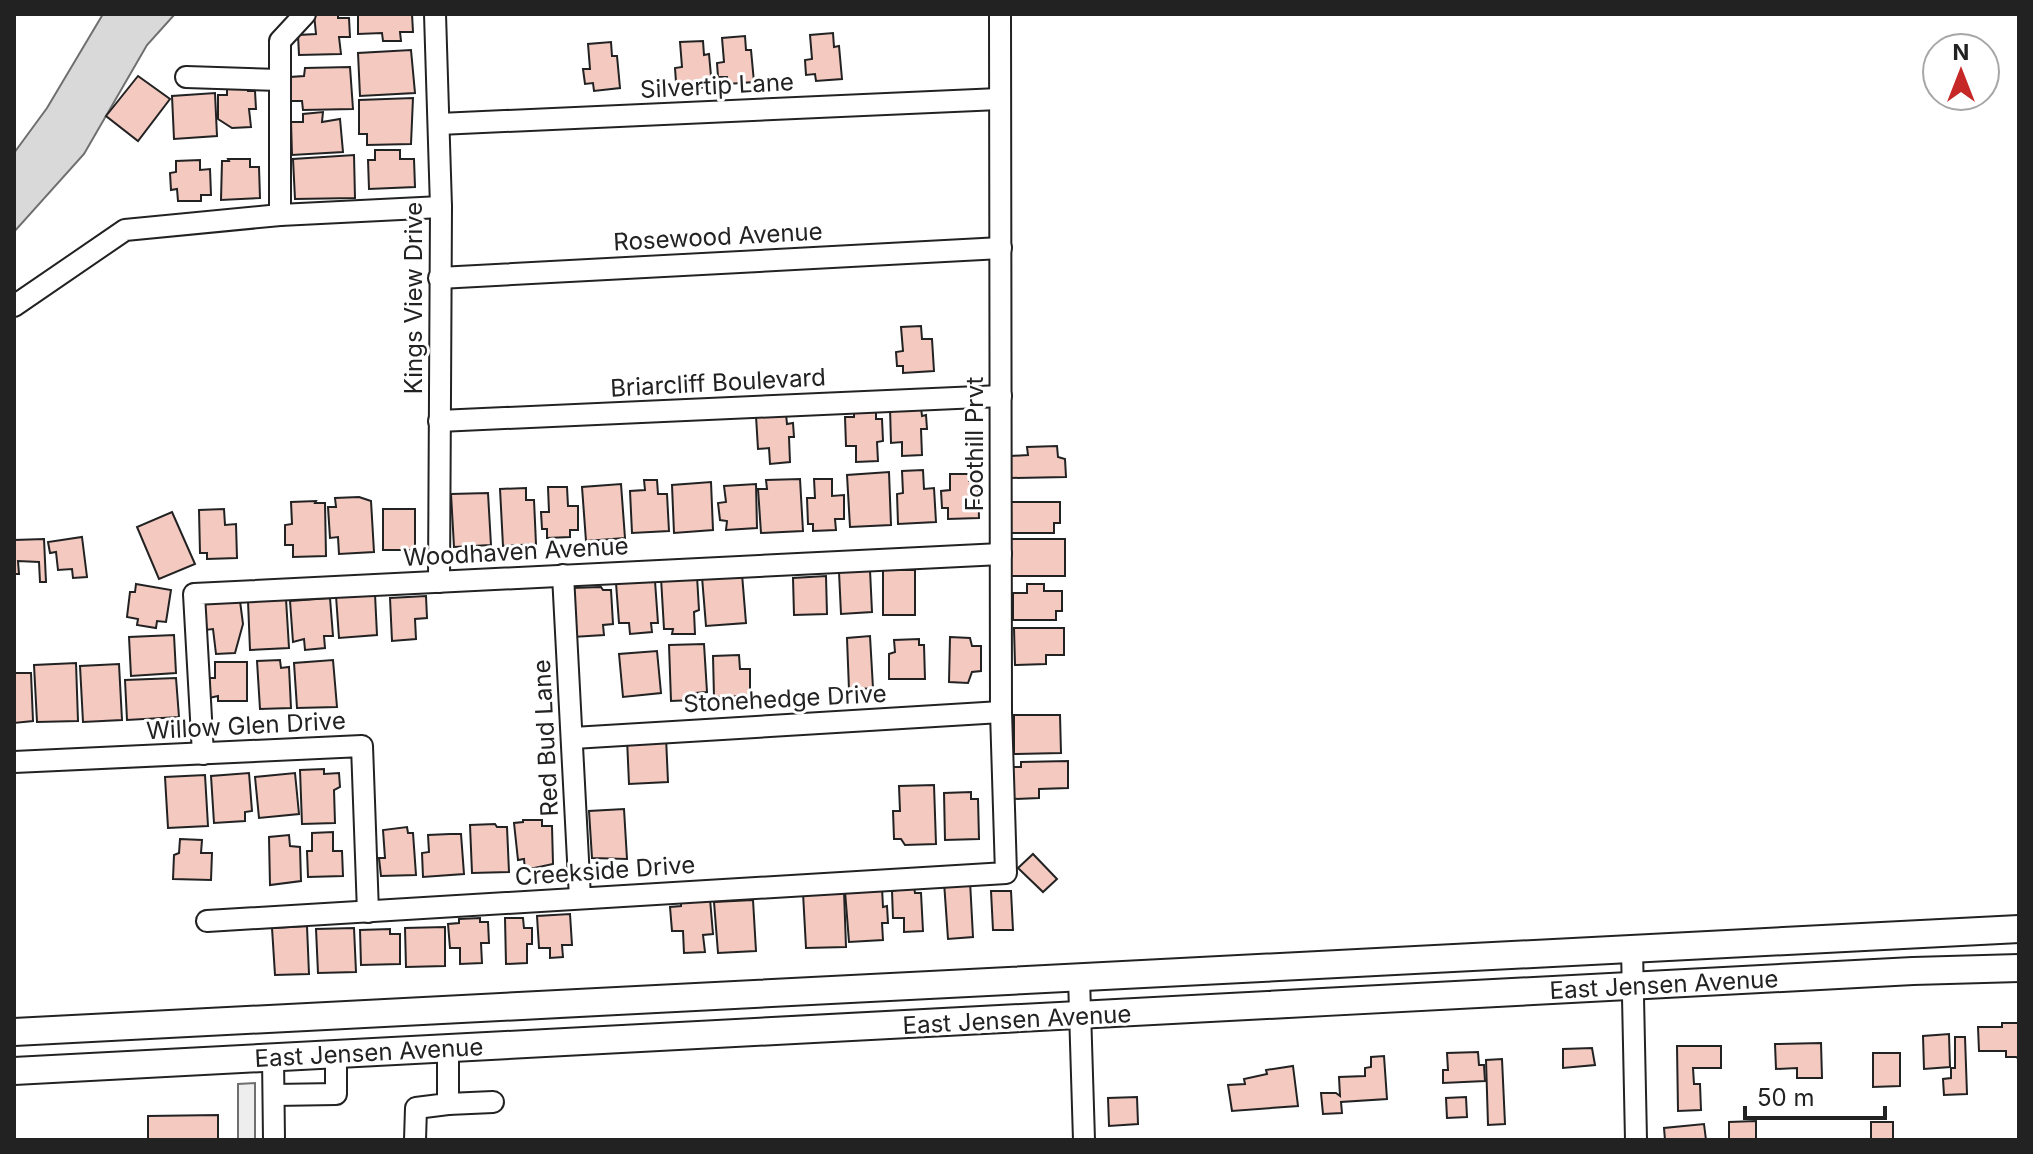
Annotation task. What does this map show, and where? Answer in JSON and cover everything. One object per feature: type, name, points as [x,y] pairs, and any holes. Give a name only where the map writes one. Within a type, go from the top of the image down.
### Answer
[{"type":"main road","name":"East Jensen Avenue","points":[[14,1032],[2019,929]]},
{"type":"main road","name":"East Jensen Avenue","points":[[14,1071],[2019,968]]},
{"type":"street","points":[[280,215],[280,41],[305,14]]},
{"type":"street","name":"Kings View Drive","points":[[435,14],[441,207],[439,582]]},
{"type":"street","name":"Foothill Prvt","points":[[1000,14],[1001,712],[1006,873]]},
{"type":"street","points":[[186,77],[280,80]]},
{"type":"street","name":"Silvertip Lane","points":[[439,124],[999,99]]},
{"type":"street","points":[[14,306],[125,230],[280,215],[441,207]]},
{"type":"street","name":"Rosewood Avenue","points":[[439,278],[1001,248]]},
{"type":"street","name":"Briarcliff Boulevard","points":[[439,421],[1001,396]]},
{"type":"street","name":"Woodhaven Avenue","points":[[203,754],[194,594],[1001,554]]},
{"type":"street","name":"Red Bud Lane","points":[[563,575],[580,898]]},
{"type":"street","name":"Stonehedge Drive","points":[[573,738],[1001,712]]},
{"type":"street","name":"Willow Glen Drive","points":[[14,762],[362,746],[368,912]]},
{"type":"street","name":"Creekside Drive","points":[[207,921],[1006,873]]},
{"type":"street","points":[[1632,949],[1636,1140]]},
{"type":"street","points":[[1079,978],[1084,1140]]},
{"type":"street","points":[[448,1049],[448,1104]]},
{"type":"street","points":[[274,1095],[336,1094],[336,1054]]},
{"type":"street","points":[[273,1057],[274,1140]]},
{"type":"street","points":[[415,1140],[416,1108],[493,1102]]},
{"type":"shaded area","points":[[103,14],[175,14],[147,45],[84,154],[14,232],[14,153],[47,108]]},
{"type":"shaded area","points":[[255,1083],[255,1140],[238,1140],[238,1084]]},
{"type":"building","points":[[314,14],[338,14],[338,18],[349,18],[350,37],[339,37],[341,54],[299,55],[298,35],[316,34]]},
{"type":"building","points":[[358,14],[412,14],[413,32],[400,32],[401,41],[383,41],[382,33],[358,34]]},
{"type":"building","points":[[833,33],[834,47],[839,46],[842,79],[816,81],[815,74],[806,75],[805,60],[812,59],[810,35]]},
{"type":"building","points":[[745,36],[746,50],[751,50],[754,82],[728,84],[727,77],[718,77],[717,63],[724,62],[722,38]]},
{"type":"building","points":[[703,41],[704,55],[709,54],[712,87],[686,89],[685,82],[676,82],[675,68],[682,67],[680,42]]},
{"type":"building","points":[[611,42],[612,56],[617,56],[620,88],[594,91],[593,83],[585,84],[583,69],[590,69],[588,44]]},
{"type":"building","points":[[411,50],[415,93],[360,96],[358,53]]},
{"type":"building","points":[[350,67],[353,109],[303,110],[302,101],[290,101],[290,77],[304,76],[305,68]]},
{"type":"building","points":[[138,76],[170,99],[138,141],[106,116]]},
{"type":"building","points":[[247,79],[248,91],[255,91],[256,109],[249,109],[251,127],[232,128],[218,119],[218,95],[227,95],[227,81]]},
{"type":"building","points":[[215,93],[217,136],[174,139],[172,96]]},
{"type":"building","points":[[413,98],[411,144],[367,145],[367,134],[359,134],[359,100]]},
{"type":"building","points":[[323,112],[322,122],[340,119],[343,152],[292,155],[291,122],[303,122],[303,114]]},
{"type":"building","points":[[375,150],[400,150],[400,159],[414,159],[415,187],[369,189],[368,160],[375,160]]},
{"type":"building","points":[[354,155],[355,198],[295,199],[293,159]]},
{"type":"building","points":[[250,159],[250,167],[259,167],[260,198],[221,200],[222,161]]},
{"type":"building","points":[[200,160],[200,170],[210,169],[211,195],[201,195],[201,201],[178,201],[177,189],[171,190],[170,173],[176,172],[176,161]]},
{"type":"building","points":[[921,326],[922,339],[932,339],[934,371],[903,373],[903,366],[897,366],[896,352],[903,351],[901,327]]},
{"type":"building","points":[[921,407],[922,416],[926,415],[927,429],[921,429],[922,455],[902,456],[902,442],[891,443],[890,408]]},
{"type":"building","points":[[876,408],[876,419],[882,419],[883,441],[877,442],[878,461],[856,462],[856,446],[846,446],[845,417],[854,417],[854,409]]},
{"type":"building","points":[[786,414],[787,424],[793,423],[794,437],[789,437],[790,462],[770,464],[769,448],[758,449],[756,416]]},
{"type":"building","points":[[1057,446],[1058,457],[1065,459],[1066,477],[1011,478],[1011,456],[1028,455],[1027,447]]},
{"type":"building","points":[[923,470],[924,489],[934,488],[936,522],[898,524],[897,494],[903,493],[902,471]]},
{"type":"building","points":[[889,472],[891,525],[850,527],[847,475]]},
{"type":"building","points":[[950,474],[969,474],[969,481],[978,481],[979,518],[948,519],[948,508],[942,508],[941,491],[950,490]]},
{"type":"building","points":[[800,479],[803,531],[761,533],[758,489],[767,489],[766,480]]},
{"type":"building","points":[[814,479],[832,479],[832,496],[844,495],[844,519],[835,519],[836,530],[813,531],[813,524],[808,524],[807,498],[815,498]]},
{"type":"building","points":[[644,480],[657,480],[658,494],[667,494],[669,531],[632,533],[630,491],[645,490]]},
{"type":"building","points":[[711,482],[713,530],[674,533],[672,485]]},
{"type":"building","points":[[621,484],[625,538],[586,541],[582,487]]},
{"type":"building","points":[[756,484],[757,528],[726,530],[727,521],[720,520],[718,503],[726,502],[724,486]]},
{"type":"building","points":[[548,487],[567,487],[568,506],[578,506],[578,530],[570,530],[570,537],[547,538],[547,529],[542,529],[541,512],[549,512]]},
{"type":"building","points":[[526,488],[526,500],[534,500],[536,544],[503,546],[500,489]]},
{"type":"building","points":[[488,493],[491,545],[454,547],[451,494]]},
{"type":"building","points":[[359,497],[371,501],[374,552],[339,554],[338,537],[330,538],[328,507],[336,507],[335,498]]},
{"type":"building","points":[[291,502],[325,503],[326,556],[293,557],[293,545],[285,545],[285,525],[292,524]]},
{"type":"building","points":[[1010,502],[1060,502],[1060,523],[1054,523],[1054,533],[1010,533]]},
{"type":"building","points":[[224,509],[225,525],[236,524],[237,558],[207,559],[207,553],[200,553],[199,510]]},
{"type":"building","points":[[383,509],[415,509],[415,550],[383,550]]},
{"type":"building","points":[[172,512],[195,564],[159,579],[137,527]]},
{"type":"building","points":[[82,537],[87,577],[73,578],[72,569],[58,570],[56,552],[50,553],[48,542]]},
{"type":"building","points":[[44,539],[46,582],[40,582],[39,562],[18,561],[19,574],[14,574],[14,540]]},
{"type":"building","points":[[1010,539],[1065,539],[1065,576],[1010,576]]},
{"type":"building","points":[[870,570],[872,612],[841,614],[839,572]]},
{"type":"building","points":[[883,570],[915,570],[915,615],[883,615]]},
{"type":"building","points":[[742,574],[746,623],[706,626],[702,577]]},
{"type":"building","points":[[697,576],[699,610],[694,612],[695,634],[672,634],[673,629],[664,629],[661,578]]},
{"type":"building","points":[[826,576],[827,614],[794,615],[793,578]]},
{"type":"building","points":[[655,581],[658,623],[651,623],[652,632],[630,634],[629,623],[619,623],[616,583]]},
{"type":"building","points":[[136,584],[171,590],[166,622],[157,621],[156,628],[137,625],[138,619],[127,617],[130,592],[135,592]]},
{"type":"building","points":[[1027,584],[1044,584],[1044,591],[1062,591],[1062,611],[1056,611],[1056,620],[1013,620],[1013,593],[1027,593]]},
{"type":"building","points":[[601,587],[611,590],[613,624],[603,625],[604,635],[573,637],[571,588]]},
{"type":"building","points":[[375,594],[377,635],[339,638],[336,596]]},
{"type":"building","points":[[426,596],[427,618],[415,619],[416,639],[392,641],[390,598]]},
{"type":"building","points":[[330,598],[333,636],[324,636],[325,648],[305,650],[304,639],[293,642],[290,601]]},
{"type":"building","points":[[286,599],[289,648],[250,650],[248,601]]},
{"type":"building","points":[[240,601],[243,624],[235,653],[216,654],[213,629],[205,630],[202,604]]},
{"type":"building","points":[[1014,628],[1064,628],[1064,655],[1046,655],[1046,664],[1015,665]]},
{"type":"building","points":[[174,635],[176,673],[131,676],[129,637]]},
{"type":"building","points":[[870,636],[873,688],[849,690],[847,638]]},
{"type":"building","points":[[950,637],[970,638],[972,646],[981,646],[981,671],[972,672],[968,683],[949,682]]},
{"type":"building","points":[[919,639],[919,645],[924,645],[925,679],[889,679],[889,654],[895,652],[894,640]]},
{"type":"building","points":[[704,644],[707,692],[696,693],[694,700],[671,701],[669,645]]},
{"type":"building","points":[[657,651],[661,693],[623,697],[619,654]]},
{"type":"building","points":[[739,655],[740,669],[750,669],[750,696],[714,697],[713,656]]},
{"type":"building","points":[[280,660],[281,668],[289,667],[291,708],[260,709],[257,661]]},
{"type":"building","points":[[333,660],[337,707],[297,708],[294,663]]},
{"type":"building","points":[[215,662],[247,662],[247,701],[218,701],[218,696],[209,698],[209,678],[215,678]]},
{"type":"building","points":[[76,663],[78,721],[37,722],[34,665]]},
{"type":"building","points":[[119,664],[122,720],[83,722],[80,666]]},
{"type":"building","points":[[14,673],[31,673],[33,721],[14,723]]},
{"type":"building","points":[[176,678],[179,717],[127,720],[125,680]]},
{"type":"building","points":[[1014,715],[1060,715],[1061,753],[1014,754]]},
{"type":"building","points":[[666,737],[668,782],[629,784],[627,739]]},
{"type":"building","points":[[1068,761],[1068,788],[1039,789],[1039,798],[1013,799],[1012,767],[1021,767],[1021,762]]},
{"type":"building","points":[[324,769],[324,774],[339,773],[340,787],[334,790],[335,823],[302,824],[300,770]]},
{"type":"building","points":[[249,773],[252,811],[245,812],[245,821],[214,823],[211,776]]},
{"type":"building","points":[[295,773],[299,814],[259,818],[255,777]]},
{"type":"building","points":[[205,775],[208,826],[168,828],[165,777]]},
{"type":"building","points":[[934,785],[936,844],[905,845],[901,839],[894,839],[893,811],[900,811],[899,786]]},
{"type":"building","points":[[971,792],[971,799],[978,799],[979,839],[945,840],[944,793]]},
{"type":"building","points":[[624,809],[627,859],[592,858],[589,811]]},
{"type":"building","points":[[542,820],[542,826],[552,826],[553,864],[525,870],[524,859],[518,860],[514,823]]},
{"type":"building","points":[[495,824],[497,827],[507,827],[509,872],[472,873],[470,825]]},
{"type":"building","points":[[407,827],[408,833],[413,833],[416,875],[381,876],[379,858],[385,858],[383,830]]},
{"type":"building","points":[[333,832],[333,851],[342,851],[343,876],[308,877],[307,851],[312,851],[312,833]]},
{"type":"building","points":[[461,834],[464,874],[423,877],[422,853],[429,852],[428,835]]},
{"type":"building","points":[[289,835],[290,846],[300,847],[301,881],[270,885],[269,837]]},
{"type":"building","points":[[180,839],[202,840],[201,853],[212,853],[211,880],[173,879],[174,855],[179,853]]},
{"type":"building","points":[[1033,854],[1057,879],[1043,892],[1018,868]]},
{"type":"building","points":[[970,881],[973,937],[948,939],[944,882]]},
{"type":"building","points":[[914,887],[915,893],[921,893],[923,931],[904,932],[904,918],[893,918],[892,891]]},
{"type":"building","points":[[882,888],[888,923],[882,923],[883,940],[849,942],[845,891]]},
{"type":"building","points":[[844,891],[846,947],[806,948],[803,893]]},
{"type":"building","points":[[991,891],[1011,891],[1013,930],[993,930]]},
{"type":"building","points":[[710,899],[713,934],[703,935],[705,952],[684,953],[683,931],[672,931],[670,907],[681,906],[681,901]]},
{"type":"building","points":[[753,900],[756,951],[718,953],[714,902]]},
{"type":"building","points":[[570,914],[572,945],[562,945],[563,957],[550,958],[550,948],[539,948],[537,916]]},
{"type":"building","points":[[480,918],[480,922],[488,922],[489,943],[481,943],[482,963],[460,964],[460,948],[450,948],[448,924],[459,923],[459,919]]},
{"type":"building","points":[[505,918],[523,918],[524,928],[532,928],[532,944],[527,944],[527,963],[506,964]]},
{"type":"building","points":[[307,926],[309,974],[275,975],[272,928]]},
{"type":"building","points":[[445,927],[445,966],[406,967],[405,928]]},
{"type":"building","points":[[354,928],[356,972],[318,973],[316,929]]},
{"type":"building","points":[[390,929],[390,934],[400,934],[400,964],[361,965],[360,930]]},
{"type":"building","points":[[2002,1023],[2019,1023],[2019,1059],[2006,1057],[2006,1051],[1979,1051],[1978,1027],[2002,1027]]},
{"type":"building","points":[[1949,1034],[1950,1067],[1924,1069],[1923,1036]]},
{"type":"building","points":[[1955,1037],[1965,1037],[1967,1094],[1944,1095],[1943,1079],[1951,1078],[1951,1068],[1955,1068]]},
{"type":"building","points":[[1821,1043],[1822,1078],[1797,1078],[1797,1068],[1776,1069],[1775,1044]]},
{"type":"building","points":[[1677,1046],[1721,1046],[1721,1068],[1693,1068],[1694,1084],[1700,1084],[1701,1110],[1678,1111]]},
{"type":"building","points":[[1592,1048],[1595,1065],[1563,1068],[1563,1049]]},
{"type":"building","points":[[1478,1052],[1479,1065],[1484,1065],[1485,1081],[1443,1083],[1443,1070],[1448,1070],[1447,1053]]},
{"type":"building","points":[[1873,1053],[1900,1053],[1900,1086],[1873,1087]]},
{"type":"building","points":[[1384,1056],[1387,1099],[1341,1102],[1342,1113],[1323,1114],[1321,1093],[1340,1096],[1339,1077],[1365,1076],[1365,1068],[1371,1067],[1371,1057]]},
{"type":"building","points":[[1502,1059],[1505,1124],[1488,1125],[1486,1060]]},
{"type":"building","points":[[1293,1066],[1298,1106],[1232,1111],[1228,1085],[1245,1084],[1244,1079],[1267,1074],[1266,1070]]},
{"type":"building","points":[[1137,1097],[1138,1124],[1109,1126],[1108,1098]]},
{"type":"building","points":[[1466,1097],[1467,1117],[1447,1118],[1446,1098]]},
{"type":"building","points":[[218,1115],[218,1140],[148,1140],[148,1116]]},
{"type":"building","points":[[1756,1121],[1756,1140],[1729,1140],[1729,1122]]},
{"type":"building","points":[[1871,1122],[1893,1122],[1893,1140],[1871,1140]]},
{"type":"building","points":[[1704,1124],[1706,1140],[1665,1140],[1664,1128]]}]
